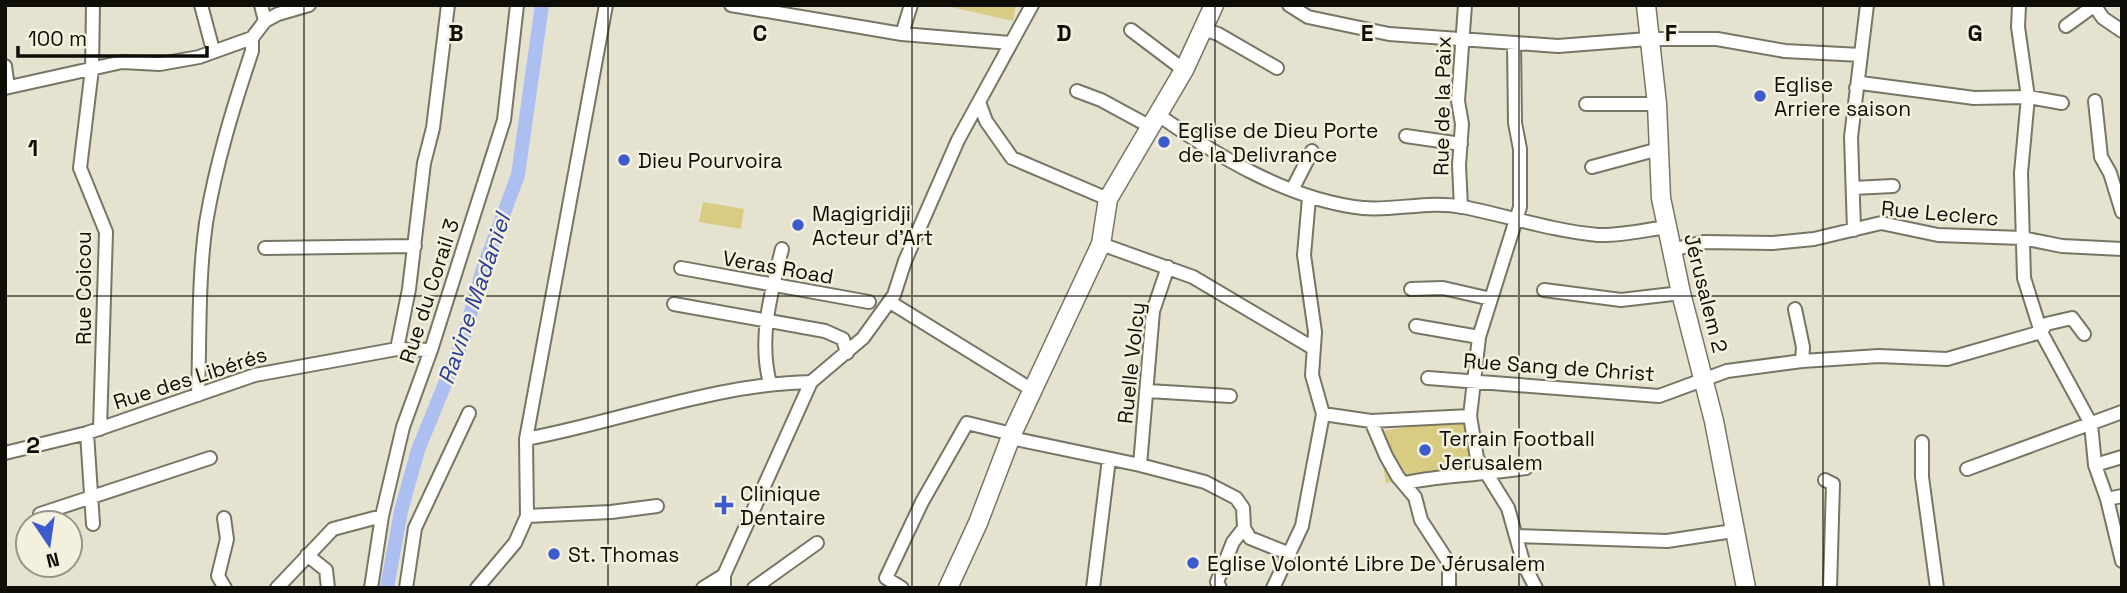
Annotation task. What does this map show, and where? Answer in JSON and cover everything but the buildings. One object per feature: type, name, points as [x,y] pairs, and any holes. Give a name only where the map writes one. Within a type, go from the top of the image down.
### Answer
[{"type":"street","name":"Rue Coicou","points":[[93,5],[92,69],[80,168],[106,232],[93,431],[93,524]]},
{"type":"street","points":[[201,5],[213,50]]},
{"type":"street","points":[[261,5],[265,21]]},
{"type":"street","points":[[5,66],[7,88],[122,62],[160,64],[199,57],[252,38],[265,21],[278,14],[309,5]]},
{"type":"street","points":[[397,349],[415,246],[424,163],[433,128],[449,5]]},
{"type":"street","name":"Rue du Corail 3","points":[[371,588],[382,516],[403,427],[431,350],[504,120],[517,5]]},
{"type":"street","points":[[477,588],[515,543],[527,516],[526,439],[606,5]]},
{"type":"street","points":[[731,5],[902,34],[1010,43]]},
{"type":"street","points":[[902,34],[911,5]]},
{"type":"street","points":[[703,588],[724,582],[811,382],[847,353],[876,324],[890,302],[958,140],[1032,5]]},
{"type":"street","points":[[948,588],[978,523],[1012,436],[1101,244],[1108,199],[1184,70],[1214,5]]},
{"type":"street","points":[[1289,5],[1308,17],[1389,34],[1558,46],[1648,39],[1717,39],[1785,51],[1861,55]]},
{"type":"street","name":"Rue de la Paix","points":[[1461,206],[1462,124],[1458,101],[1465,5]]},
{"type":"street","name":"Jérusalem 2","points":[[1646,5],[1657,104],[1661,198],[1727,484],[1733,531],[1746,588]]},
{"type":"street","points":[[1854,230],[1851,137],[1867,5]]},
{"type":"street","points":[[2019,5],[2018,27],[2028,97],[2021,173],[2024,278],[2041,332],[2091,424],[2095,465],[2107,499],[2122,561]]},
{"type":"street","points":[[2066,26],[2094,5],[2103,18],[2122,32]]},
{"type":"street","points":[[1203,29],[1218,34],[1277,68]]},
{"type":"street","points":[[1131,30],[1184,70]]},
{"type":"street","points":[[198,395],[201,281],[206,225],[216,169],[252,51],[252,38]]},
{"type":"street","points":[[1514,44],[1515,123],[1520,149],[1520,207],[1479,337],[1470,416],[1477,458],[1485,475],[1501,492],[1518,536],[1524,565],[1536,588]]},
{"type":"street","points":[[1856,88],[1861,83],[1974,98],[2028,97],[2062,103]]},
{"type":"street","points":[[1077,91],[1153,120],[1309,198],[1365,208],[1428,204],[1461,206],[1516,220],[1600,235],[1667,227]]},
{"type":"street","points":[[979,102],[986,121],[1012,158],[1108,199]]},
{"type":"street","points":[[2095,102],[2101,157],[2110,173],[2122,212]]},
{"type":"street","points":[[1586,104],[1657,104]]},
{"type":"street","points":[[1406,136],[1461,144]]},
{"type":"street","points":[[1592,167],[1659,149]]},
{"type":"street","points":[[1292,190],[1312,150]]},
{"type":"street","points":[[1853,188],[1893,186]]},
{"type":"street","points":[[1273,588],[1290,554],[1307,509],[1316,442],[1323,414],[1312,375],[1312,309],[1304,255],[1309,198]]},
{"type":"street","name":"Rue Leclerc","points":[[1672,250],[1703,242],[1773,243],[1814,239],[1881,223],[1938,235],[2022,238],[2063,246],[2122,249]]},
{"type":"street","points":[[1101,244],[1194,277],[1313,348]]},
{"type":"street","points":[[265,248],[415,246]]},
{"type":"street","points":[[770,383],[764,361],[767,322],[782,249]]},
{"type":"street","name":"Ruelle Volcy","points":[[1140,465],[1153,312],[1168,267]]},
{"type":"street","name":"Veras Road","points":[[681,268],[869,302]]},
{"type":"street","points":[[1411,289],[1443,288],[1490,299]]},
{"type":"street","points":[[1544,290],[1621,300],[1681,293]]},
{"type":"street","points":[[890,302],[1034,391]]},
{"type":"street","points":[[674,304],[825,331],[843,339],[847,353]]},
{"type":"street","points":[[1795,309],[1803,347],[1802,361]]},
{"type":"street","name":"Rue Sang de Christ","points":[[1428,378],[1659,396],[1727,371],[1802,361],[1879,356],[1947,359],[2041,332],[2046,324],[2071,318],[2084,334]]},
{"type":"street","points":[[1416,326],[1479,337]]},
{"type":"street","name":"Rue des Libérés","points":[[5,453],[93,431],[284,368],[353,359],[397,349],[431,350]]},
{"type":"street","points":[[526,439],[583,428],[658,405],[770,383],[811,382]]},
{"type":"street","points":[[1148,391],[1230,396]]},
{"type":"street","points":[[1967,469],[2122,412]]},
{"type":"street","points":[[406,588],[415,528],[469,413]]},
{"type":"street","points":[[1323,414],[1371,421],[1470,416]]},
{"type":"street","points":[[1371,421],[1398,477],[1415,498],[1421,520],[1449,563],[1450,588]]},
{"type":"street","points":[[902,588],[882,583],[922,502],[967,423],[1205,482],[1236,498],[1243,508],[1244,528],[1250,538],[1290,554]]},
{"type":"street","points":[[1922,442],[1922,477],[1937,588]]},
{"type":"street","points":[[2095,465],[2122,457]]},
{"type":"street","points":[[57,509],[210,458]]},
{"type":"street","points":[[1093,588],[1109,459]]},
{"type":"street","points":[[1405,483],[1455,474],[1485,475],[1526,468]]},
{"type":"street","points":[[1825,480],[1833,484],[1830,588]]},
{"type":"street","points":[[2107,499],[2122,496]]},
{"type":"street","points":[[527,516],[611,512],[657,506]]},
{"type":"street","points":[[277,588],[333,529],[382,516]]},
{"type":"street","points":[[224,518],[227,539],[218,576],[225,588]]},
{"type":"street","points":[[1220,588],[1217,582],[1224,561],[1244,528]]},
{"type":"street","points":[[1518,536],[1667,541],[1733,531]]},
{"type":"street","points":[[754,588],[817,543]]},
{"type":"street","points":[[307,555],[326,570],[328,588]]},
{"type":"shaded area","points":[[942,5],[1016,5],[1013,21]]},
{"type":"shaded area","points":[[703,202],[744,209],[741,229],[699,222]]},
{"type":"shaded area","name":"Terrain Football Jerusalem","points":[[1465,417],[1473,468],[1386,483],[1378,432]]},
{"type":"waterway","name":"Ravine Madaniel","points":[[387,588],[401,511],[418,450],[464,337],[482,272],[518,175],[542,5]]},
{"type":"place","name":"Eglise Arriere saison","points":[[1760,96]]},
{"type":"place","name":"Eglise de Dieu Porte de la Delivrance","points":[[1164,142]]},
{"type":"place","name":"Dieu Pourvoira","points":[[624,160]]},
{"type":"place","name":"Magigridji Acteur d'Art","points":[[798,225]]},
{"type":"place","name":"Terrain Football Jerusalem","points":[[1425,450]]},
{"type":"place","name":"Clinique Dentaire","points":[[724,505]]},
{"type":"place","name":"St. Thomas","points":[[554,554]]},
{"type":"place","name":"Eglise Volonté Libre De Jérusalem","points":[[1193,563]]}]
